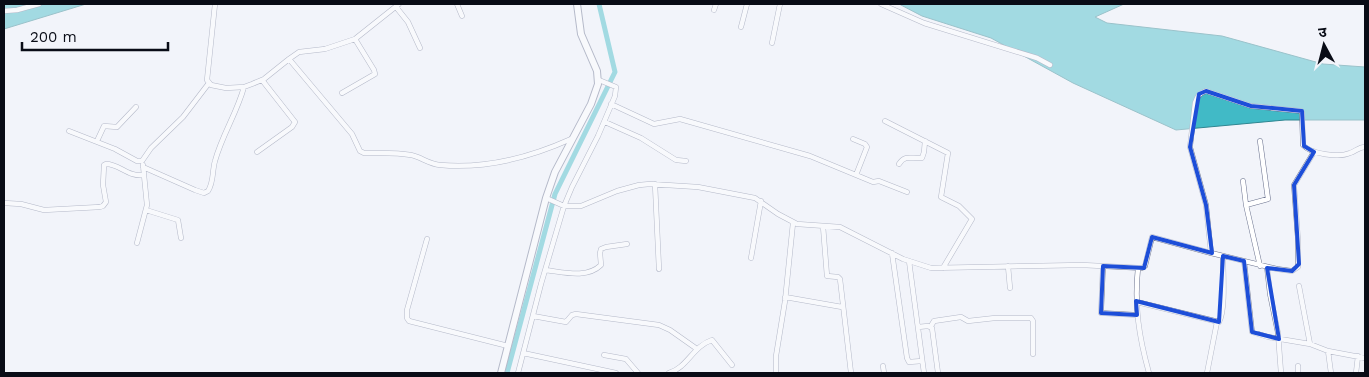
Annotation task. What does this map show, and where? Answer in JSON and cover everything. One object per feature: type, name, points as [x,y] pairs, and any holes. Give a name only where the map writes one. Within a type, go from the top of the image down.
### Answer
[{"type":"street","points":[[4,11],[17,10],[39,4]]},
{"type":"street","points":[[215,4],[206,77],[209,83],[226,88],[244,87],[262,80],[289,59],[304,51],[325,49],[355,39],[398,5],[420,48]]},
{"type":"street","points":[[457,4],[462,16]]},
{"type":"street","points":[[501,373],[555,172],[591,104],[599,80],[598,71],[581,34],[577,4]]},
{"type":"street","points":[[714,10],[716,4]]},
{"type":"street","points":[[741,27],[747,4]]},
{"type":"street","points":[[772,43],[780,4]]},
{"type":"street","points":[[880,4],[924,23],[1037,58],[1050,64]]},
{"type":"street","points":[[342,93],[375,74],[355,39]]},
{"type":"street","points":[[289,59],[352,134],[360,151],[364,153],[410,155],[437,165],[463,166],[539,153],[572,139]]},
{"type":"street","points":[[257,152],[292,127],[295,122],[262,80]]},
{"type":"street","points":[[518,373],[532,316],[564,206],[605,122],[616,91],[614,85],[599,80]]},
{"type":"street","points":[[136,243],[146,210],[146,189],[142,161],[152,148],[183,117],[209,83]]},
{"type":"street","points":[[143,167],[195,190],[208,191],[211,186],[215,161],[240,102],[244,87]]},
{"type":"street","points":[[1212,253],[1206,205],[1190,147],[1195,103],[1199,94],[1206,91],[1251,106],[1301,111],[1303,145],[1314,152],[1346,154],[1365,147]]},
{"type":"street","points":[[611,104],[654,124],[680,119],[747,140],[797,152],[873,182],[879,181],[907,192]]},
{"type":"street","points":[[97,141],[104,126],[117,127],[136,107]]},
{"type":"street","points":[[886,121],[948,153],[940,197],[959,206],[972,218],[943,268]]},
{"type":"street","points":[[605,122],[646,141],[676,160],[686,161]]},
{"type":"street","points":[[69,131],[97,141],[137,161],[142,161]]},
{"type":"street","points":[[853,138],[867,147],[856,175]]},
{"type":"street","points":[[900,164],[907,157],[922,158],[925,141]]},
{"type":"street","points":[[1246,206],[1268,199],[1260,141]]},
{"type":"street","points":[[549,199],[564,206],[581,206],[625,188],[645,184],[705,188],[749,196],[761,201],[793,223],[804,226],[840,227],[909,262],[931,268],[1062,265],[1138,268],[1145,266],[1152,237],[1260,266],[1292,271],[1298,267],[1294,185],[1314,152]]},
{"type":"street","points":[[4,203],[21,204],[44,210],[100,207],[106,202],[104,165],[110,164],[130,174],[144,176]]},
{"type":"street","points":[[1243,180],[1246,206],[1260,266]]},
{"type":"street","points":[[655,184],[659,269]]},
{"type":"street","points":[[751,258],[761,201]]},
{"type":"street","points":[[146,210],[178,220],[181,238]]},
{"type":"street","points":[[776,373],[776,356],[793,223]]},
{"type":"street","points":[[824,226],[826,274],[828,277],[838,277],[840,279],[851,373]]},
{"type":"street","points":[[427,239],[407,310],[409,321],[508,346]]},
{"type":"street","points":[[545,270],[588,272],[601,265],[601,249],[627,244]]},
{"type":"street","points":[[892,253],[907,358],[909,362],[922,361]]},
{"type":"street","points":[[1207,373],[1217,322],[1221,318],[1223,256]]},
{"type":"street","points":[[1244,261],[1252,331],[1278,339],[1310,344],[1328,351],[1365,358]]},
{"type":"street","points":[[909,262],[924,373]]},
{"type":"street","points":[[1008,266],[1010,288]]},
{"type":"street","points":[[1103,266],[1102,313],[1137,315]]},
{"type":"street","points":[[1267,267],[1281,373]]},
{"type":"street","points":[[1138,268],[1137,315],[1139,335],[1149,373]]},
{"type":"street","points":[[1299,286],[1310,344]]},
{"type":"street","points":[[785,297],[842,307]]},
{"type":"street","points":[[1137,302],[1217,322]]},
{"type":"street","points":[[532,316],[566,322],[572,315],[576,314],[651,323],[670,330],[697,349]]},
{"type":"street","points":[[918,327],[930,326],[934,321],[962,317],[968,321],[995,318],[1031,318],[1033,325],[1033,354]]},
{"type":"street","points":[[930,326],[938,373]]},
{"type":"street","points":[[669,373],[680,368],[697,349],[712,340],[732,365]]},
{"type":"street","points":[[1328,351],[1331,373]]},
{"type":"street","points":[[523,353],[592,371],[616,373]]},
{"type":"street","points":[[604,355],[626,359],[638,373]]},
{"type":"street","points":[[1356,373],[1358,356]]},
{"type":"street","points":[[883,366],[884,373]]},
{"type":"street","points":[[1298,366],[1298,373]]},
{"type":"highlighted area","points":[[1206,91],[1251,106],[1302,111],[1304,146],[1314,152],[1294,185],[1299,264],[1292,271],[1267,268],[1279,339],[1252,332],[1244,261],[1223,256],[1219,322],[1136,301],[1137,315],[1101,313],[1103,266],[1144,268],[1152,237],[1212,253],[1206,205],[1190,147],[1199,94]]},
{"type":"water","points":[[4,4],[86,4],[4,29]]},
{"type":"water","points":[[899,4],[1124,4],[1095,17],[1107,23],[1222,36],[1323,64],[1365,67],[1365,120],[1285,120],[1176,130],[1073,83],[991,38],[922,16]]},
{"type":"waterway","points":[[507,373],[555,194],[615,72],[599,4]]}]
